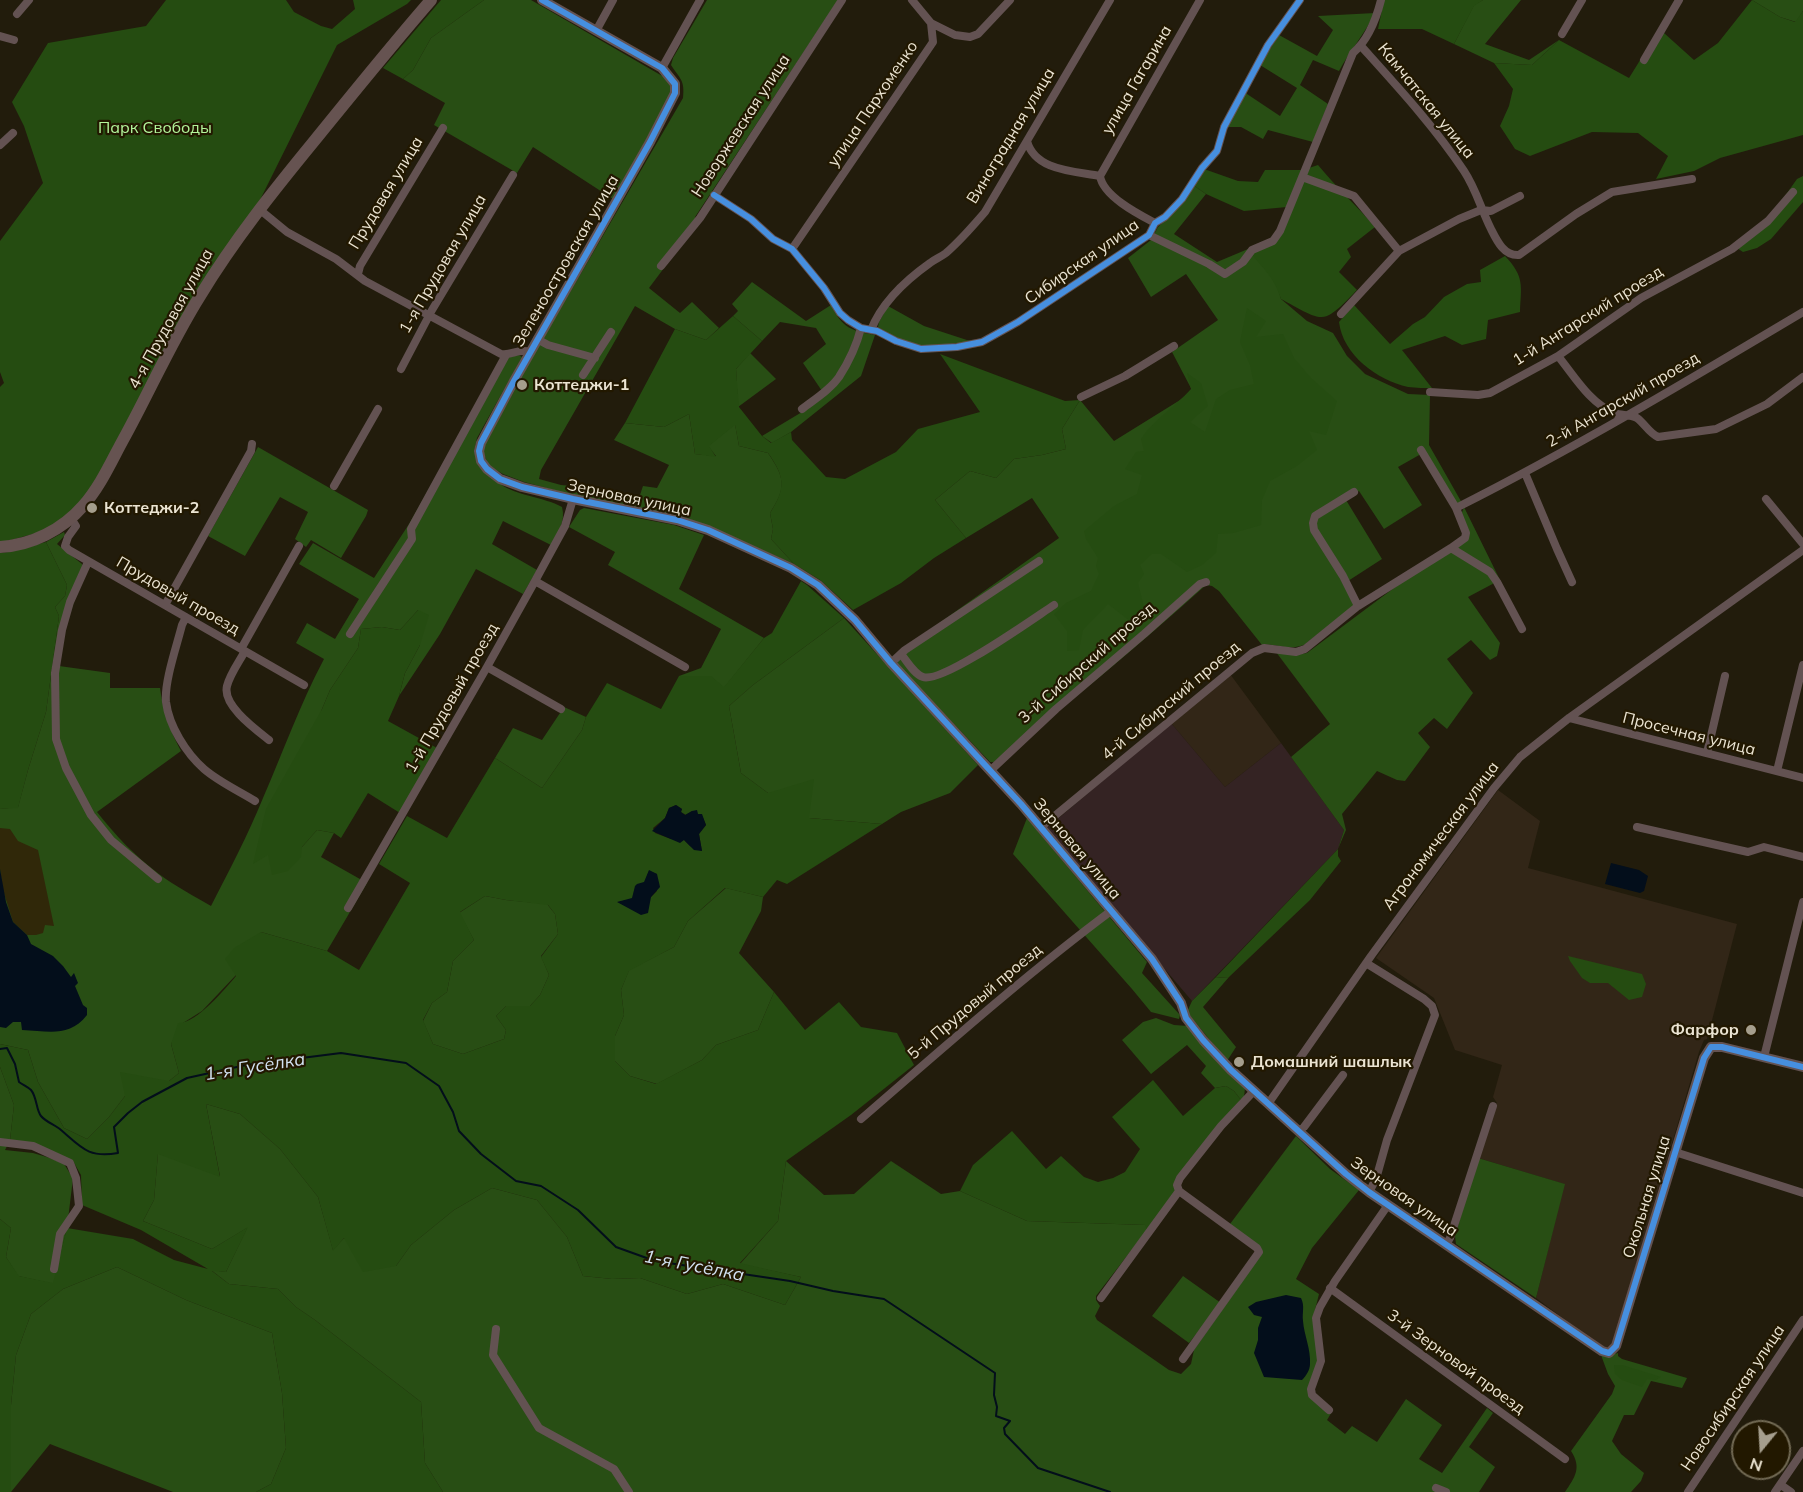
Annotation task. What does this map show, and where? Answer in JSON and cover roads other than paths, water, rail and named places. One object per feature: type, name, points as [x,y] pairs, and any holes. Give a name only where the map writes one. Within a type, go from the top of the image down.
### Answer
[{"type":"main road","name":"4-я Прудовая улица","points":[[0,547],[51,533],[85,504],[108,469],[198,299],[227,253],[259,209],[431,0]]},
{"type":"street","points":[[17,14],[29,0]]},
{"type":"street","points":[[542,0],[662,68],[700,0]]},
{"type":"street","points":[[596,31],[613,0]]},
{"type":"street","name":"Новоржевская улица","points":[[661,266],[700,218],[842,0]]},
{"type":"street","points":[[912,0],[931,23],[955,35],[970,36],[978,34],[1010,0]]},
{"type":"street","name":"Виноградная улица","points":[[871,330],[874,321],[891,297],[944,254],[985,212],[1110,0]]},
{"type":"street","name":"улица Гагарина","points":[[1100,176],[1200,0]]},
{"type":"street","name":"Сибирская улица","points":[[871,330],[921,349],[957,347],[982,342],[1018,322],[1149,235],[1155,224],[1166,217],[1182,199],[1202,168],[1217,151],[1224,127],[1268,45],[1300,0]]},
{"type":"street","points":[[1361,46],[1377,17],[1381,0]]},
{"type":"street","points":[[1562,34],[1582,0]]},
{"type":"street","points":[[1644,60],[1679,0]]},
{"type":"street","name":"улица Пархоменко","points":[[792,249],[933,42],[931,23]]},
{"type":"street","points":[[0,36],[14,40]]},
{"type":"street","name":"Камчатская улица","points":[[1149,235],[1225,274],[1243,262],[1252,250],[1273,241],[1280,231],[1353,53],[1361,46],[1435,130],[1465,172],[1479,198],[1481,210],[1504,250],[1512,256],[1519,255],[1576,214],[1612,192],[1692,179]]},
{"type":"street","name":"Зеленоостровская улица","points":[[479,451],[502,402],[665,114],[675,93],[675,84],[662,68]]},
{"type":"street","name":"Прудовая улица","points":[[357,274],[443,128]]},
{"type":"street","points":[[0,145],[13,133]]},
{"type":"street","points":[[1027,141],[1037,159],[1051,166],[1100,176],[1101,183],[1125,206],[1155,224]]},
{"type":"street","name":"1-я Прудовая улица","points":[[401,369],[429,317],[513,176]]},
{"type":"street","points":[[1302,177],[1354,196],[1399,251]]},
{"type":"street","name":"1-й Ангарский проезд","points":[[1430,392],[1478,395],[1490,393],[1558,356],[1641,298],[1732,249],[1768,221],[1793,192]]},
{"type":"street","points":[[714,195],[751,219],[773,239],[792,249],[824,288],[840,313],[861,328],[871,330]]},
{"type":"street","points":[[1341,314],[1399,251],[1459,219],[1481,210],[1491,211],[1520,196]]},
{"type":"street","points":[[259,209],[287,232],[336,259],[365,281],[429,317],[501,354],[506,355],[523,350],[530,352]]},
{"type":"street","name":"2-й Ангарский проезд","points":[[1456,508],[1525,473],[1629,415],[1803,312]]},
{"type":"street","points":[[802,409],[825,392],[838,378],[861,328]]},
{"type":"street","points":[[583,375],[611,332]]},
{"type":"street","points":[[537,339],[548,345],[595,357]]},
{"type":"street","points":[[1081,397],[1125,376],[1174,346]]},
{"type":"street","name":"Зеленоостровская улица","points":[[350,634],[411,539],[411,529],[506,355]]},
{"type":"street","points":[[1558,356],[1595,403],[1617,414],[1629,415],[1638,419],[1653,435],[1658,437],[1712,430],[1767,404],[1803,377]]},
{"type":"street","points":[[334,486],[378,409]]},
{"type":"street","points":[[165,605],[251,451],[252,444]]},
{"type":"street","name":"4-й Сибирский проезд","points":[[1040,828],[1252,653],[1264,648],[1296,652],[1305,649],[1358,606],[1465,538],[1466,532],[1456,508],[1421,450]]},
{"type":"street","name":"Зерновая улица","points":[[479,451],[481,461],[500,479],[522,487],[677,520],[708,530],[791,568],[818,585],[855,620],[891,663],[1021,804],[1162,973],[1181,1003],[1186,1017],[1203,1040],[1231,1070],[1346,1174],[1370,1192],[1602,1351],[1609,1353]]},
{"type":"street","points":[[1525,473],[1572,582]]},
{"type":"street","points":[[1354,492],[1315,516],[1312,523],[1358,606]]},
{"type":"street","name":"1-й Прудовый проезд","points":[[348,908],[488,667],[565,526],[573,499]]},
{"type":"street","points":[[1766,499],[1803,544]]},
{"type":"street","name":"Прудовый проезд","points":[[71,518],[76,526],[65,546],[69,550],[304,685]]},
{"type":"street","points":[[269,740],[230,705],[226,687],[243,650],[299,546]]},
{"type":"street","points":[[1451,548],[1490,572],[1522,629]]},
{"type":"street","name":"Агрономическая улица","points":[[1268,1104],[1366,963],[1494,788],[1520,757],[1569,718],[1803,550]]},
{"type":"street","points":[[891,663],[900,654],[1039,561]]},
{"type":"street","points":[[88,562],[70,602],[62,630],[55,673],[56,739],[66,768],[90,815],[111,840],[158,879]]},
{"type":"street","points":[[535,581],[685,667]]},
{"type":"street","name":"3-й Сибирский проезд","points":[[991,770],[1200,584],[1206,582]]},
{"type":"street","points":[[900,654],[919,675],[931,678],[943,674],[992,646],[1054,605]]},
{"type":"street","points":[[186,617],[167,687],[166,701],[174,731],[204,769],[255,801]]},
{"type":"street","points":[[1777,771],[1803,664]]},
{"type":"street","points":[[488,667],[561,709]]},
{"type":"street","points":[[1707,753],[1725,676]]},
{"type":"street","name":"Просечная улица","points":[[1569,718],[1803,778]]},
{"type":"street","points":[[1637,827],[1748,852],[1764,847],[1803,857]]},
{"type":"street","points":[[1803,902],[1764,1057],[1803,1067]]},
{"type":"street","name":"5-й Прудовый проезд","points":[[861,1119],[1004,995],[1111,911]]},
{"type":"street","points":[[1366,963],[1424,999],[1432,1006],[1435,1015],[1370,1192]]},
{"type":"street","name":"Окольная улица","points":[[1609,1353],[1616,1346],[1704,1058],[1711,1047],[1722,1047],[1764,1057]]},
{"type":"street","points":[[1299,1131],[1343,1075]]},
{"type":"street","points":[[1183,1359],[1258,1255],[1257,1248],[1179,1191],[1177,1185],[1221,1126],[1254,1090]]},
{"type":"street","points":[[1447,1244],[1493,1106]]},
{"type":"street","points":[[0,1142],[33,1146],[70,1163],[76,1178],[79,1206],[60,1234],[54,1269]]},
{"type":"street","points":[[1675,1152],[1803,1192]]},
{"type":"street","points":[[1101,1298],[1179,1191]]},
{"type":"street","points":[[1329,1410],[1312,1395],[1311,1389],[1320,1361],[1316,1318],[1330,1288],[1388,1205]]},
{"type":"street","name":"3-й Зерновой проезд","points":[[1330,1288],[1565,1459]]},
{"type":"street","name":"Новосибирская улица","points":[[1688,1492],[1803,1320]]},
{"type":"street","points":[[495,1329],[493,1355],[539,1428],[614,1469],[629,1492]]},
{"type":"street","points":[[1791,1492],[1778,1488],[1803,1451]]},
{"type":"street","points":[[1436,1488],[1446,1492]]},
{"type":"water","points":[[676,805],[685,815],[697,810],[698,814],[702,814],[706,825],[699,834],[702,851],[694,850],[684,840],[680,843],[652,831],[665,818],[669,808]]},
{"type":"water","points":[[1611,863],[1639,870],[1648,876],[1644,891],[1640,893],[1605,884]]},
{"type":"water","points":[[0,869],[6,902],[13,922],[27,935],[31,944],[53,956],[71,977],[74,973],[78,983],[75,986],[83,1005],[87,1008],[87,1015],[73,1027],[58,1032],[22,1030],[21,1022],[13,1022],[6,1028],[0,1027]]},
{"type":"water","points":[[649,870],[657,874],[660,887],[651,897],[648,913],[641,915],[617,902],[632,898],[635,886],[644,882]]},
{"type":"water","points":[[1286,1295],[1301,1298],[1303,1304],[1303,1321],[1310,1364],[1308,1373],[1302,1380],[1264,1377],[1254,1353],[1262,1317],[1254,1315],[1248,1307],[1256,1302]]},
{"type":"waterway","name":"1-я Гусёлка","points":[[0,1049],[7,1048],[15,1064],[19,1082],[33,1093],[41,1116],[80,1147],[99,1154],[118,1153],[114,1127],[128,1113],[142,1102],[187,1078],[246,1065],[341,1053],[406,1063],[439,1086],[453,1112],[459,1131],[481,1154],[516,1181],[541,1186],[578,1210],[616,1247],[655,1261],[790,1281],[884,1299],[995,1373],[996,1416],[1010,1421],[1004,1428],[1005,1434],[1038,1468],[1110,1492]]},
{"type":"place","name":"Коттеджи-1","points":[[522,385]]},
{"type":"place","name":"Коттеджи-2","points":[[92,508]]},
{"type":"place","name":"Фарфор","points":[[1751,1030]]},
{"type":"place","name":"Домашний шашлык","points":[[1239,1062]]},
{"type":"park label","name":"Парк Свободы","points":[[155,128]]}]
